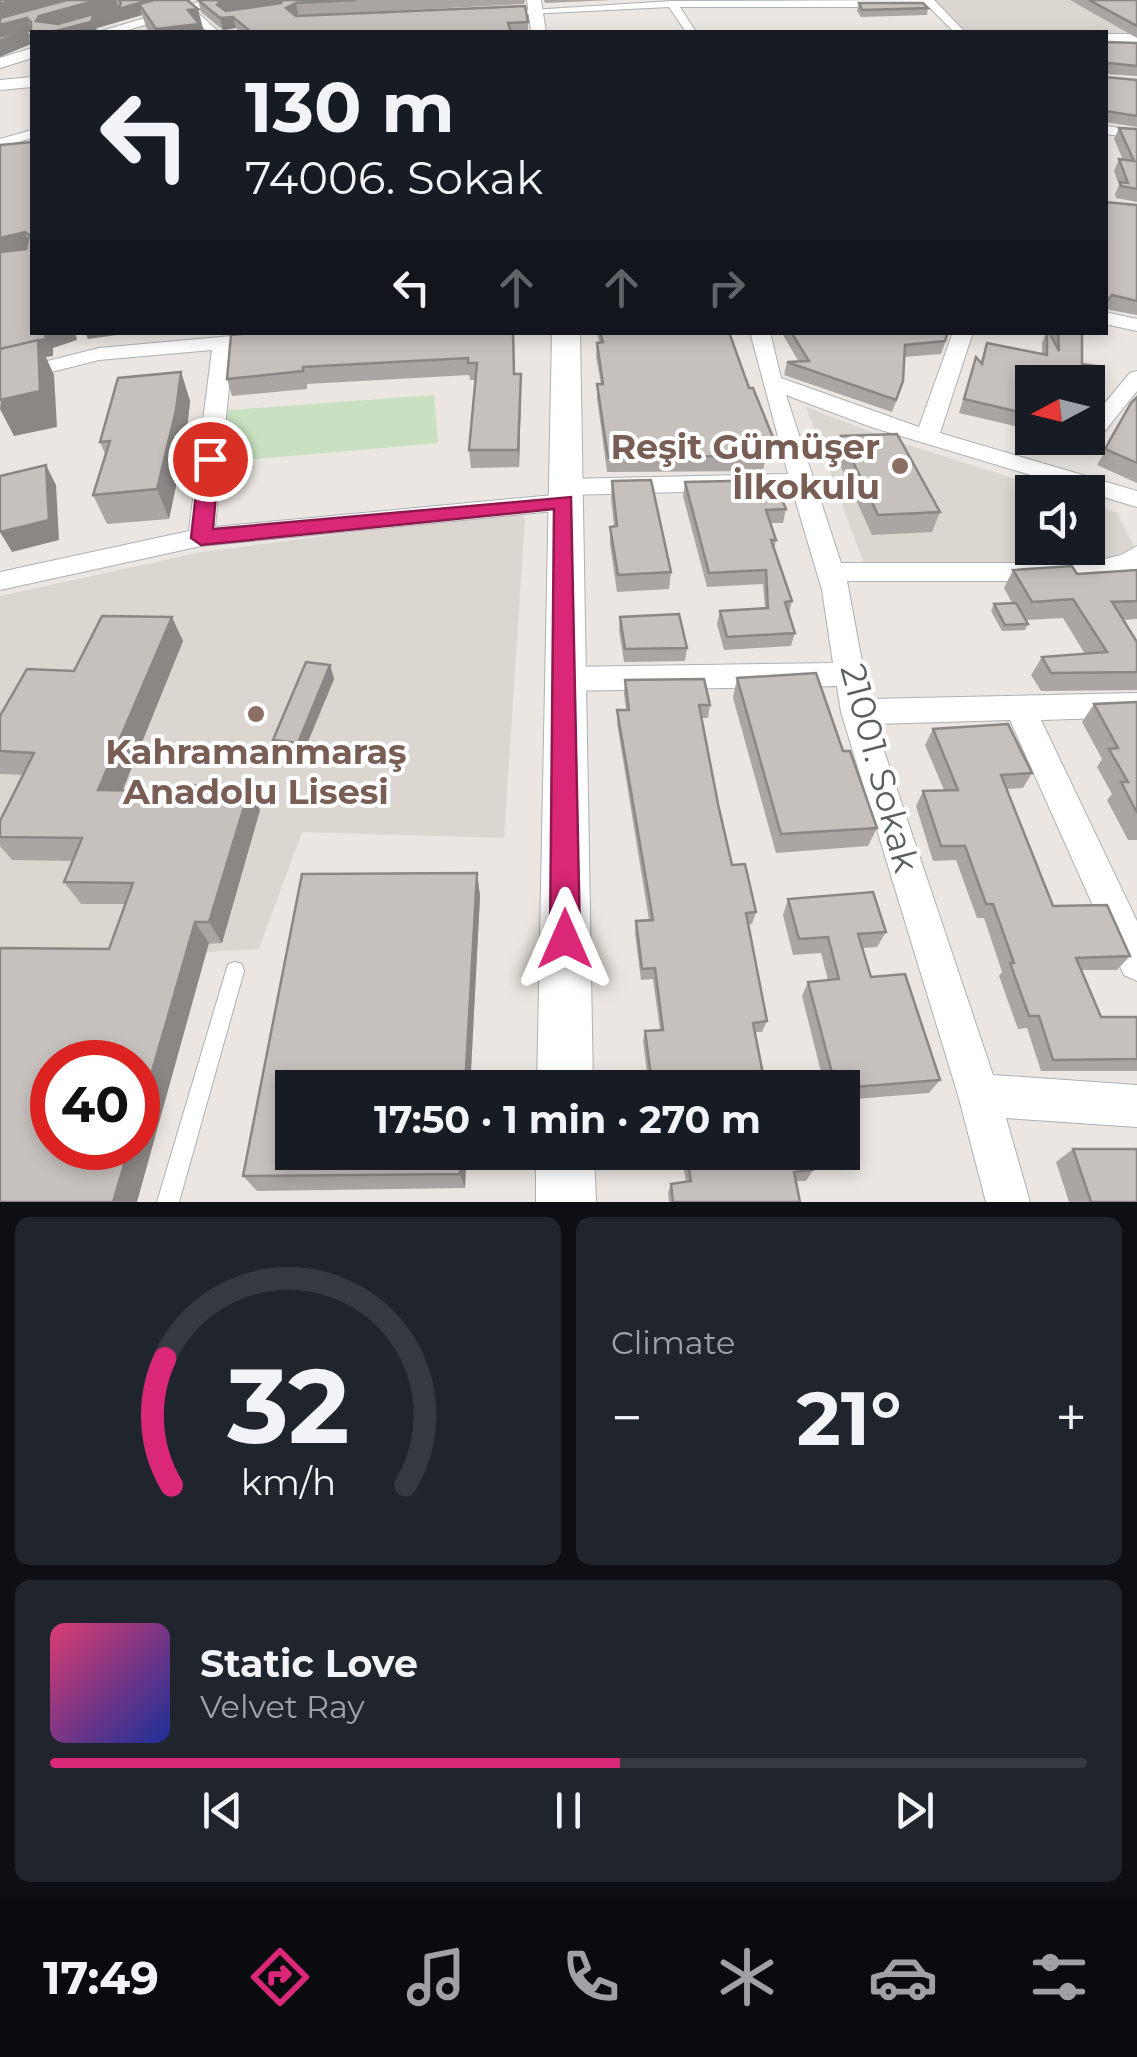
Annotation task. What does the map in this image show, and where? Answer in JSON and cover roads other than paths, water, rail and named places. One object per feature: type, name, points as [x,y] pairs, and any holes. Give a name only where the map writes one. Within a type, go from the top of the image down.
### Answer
[{"type":"street","points":[[152,0],[188,12],[211,30]]},
{"type":"street","points":[[130,30],[221,0]]},
{"type":"street","points":[[114,30],[236,0]]},
{"type":"street","points":[[476,14],[535,6],[640,3],[931,2],[958,30]]},
{"type":"street","points":[[672,4],[690,30]]},
{"type":"street","points":[[1108,42],[1137,42]]},
{"type":"street","points":[[1,75],[30,54]]},
{"type":"street","points":[[1,75],[30,62]]},
{"type":"street","points":[[1,75],[30,72]]},
{"type":"street","points":[[1,75],[30,82]]},
{"type":"street","points":[[1108,130],[1137,134]]},
{"type":"street","points":[[30,134],[8,138],[2,153],[30,149]]},
{"type":"street","points":[[1108,319],[1137,325]]},
{"type":"street","points":[[565,1070],[566,335]]},
{"type":"street","name":"21001. Sokak","points":[[761,335],[771,382],[830,572],[852,674],[856,712],[979,1095],[1008,1202]]},
{"type":"street","points":[[927,437],[962,335]]},
{"type":"street","points":[[0,379],[165,339],[223,342],[279,338]]},
{"type":"street","points":[[201,538],[223,342]]},
{"type":"street","points":[[1105,415],[1137,377]]},
{"type":"street","points":[[771,382],[927,437],[1052,475]]},
{"type":"street","points":[[1056,475],[1072,455]]},
{"type":"street","points":[[0,582],[201,538],[566,494],[802,480]]},
{"type":"street","points":[[1105,490],[1137,499]]},
{"type":"street","points":[[830,572],[1089,572],[1130,562],[1137,555]]},
{"type":"street","points":[[565,680],[852,674]]},
{"type":"street","points":[[856,712],[1137,704]]},
{"type":"street","points":[[1020,708],[1137,962]]},
{"type":"street","points":[[979,1095],[1137,1106]]},
{"type":"street","points":[[566,1170],[566,1202]]},
{"type":"lane","points":[[168,1202],[235,971]]},
{"type":"place","name":"Reşit Gümüşer İlkokulu","points":[[900,466]]},
{"type":"place","name":"Kahramanmaraş Anadolu Lisesi","points":[[256,714]]}]
